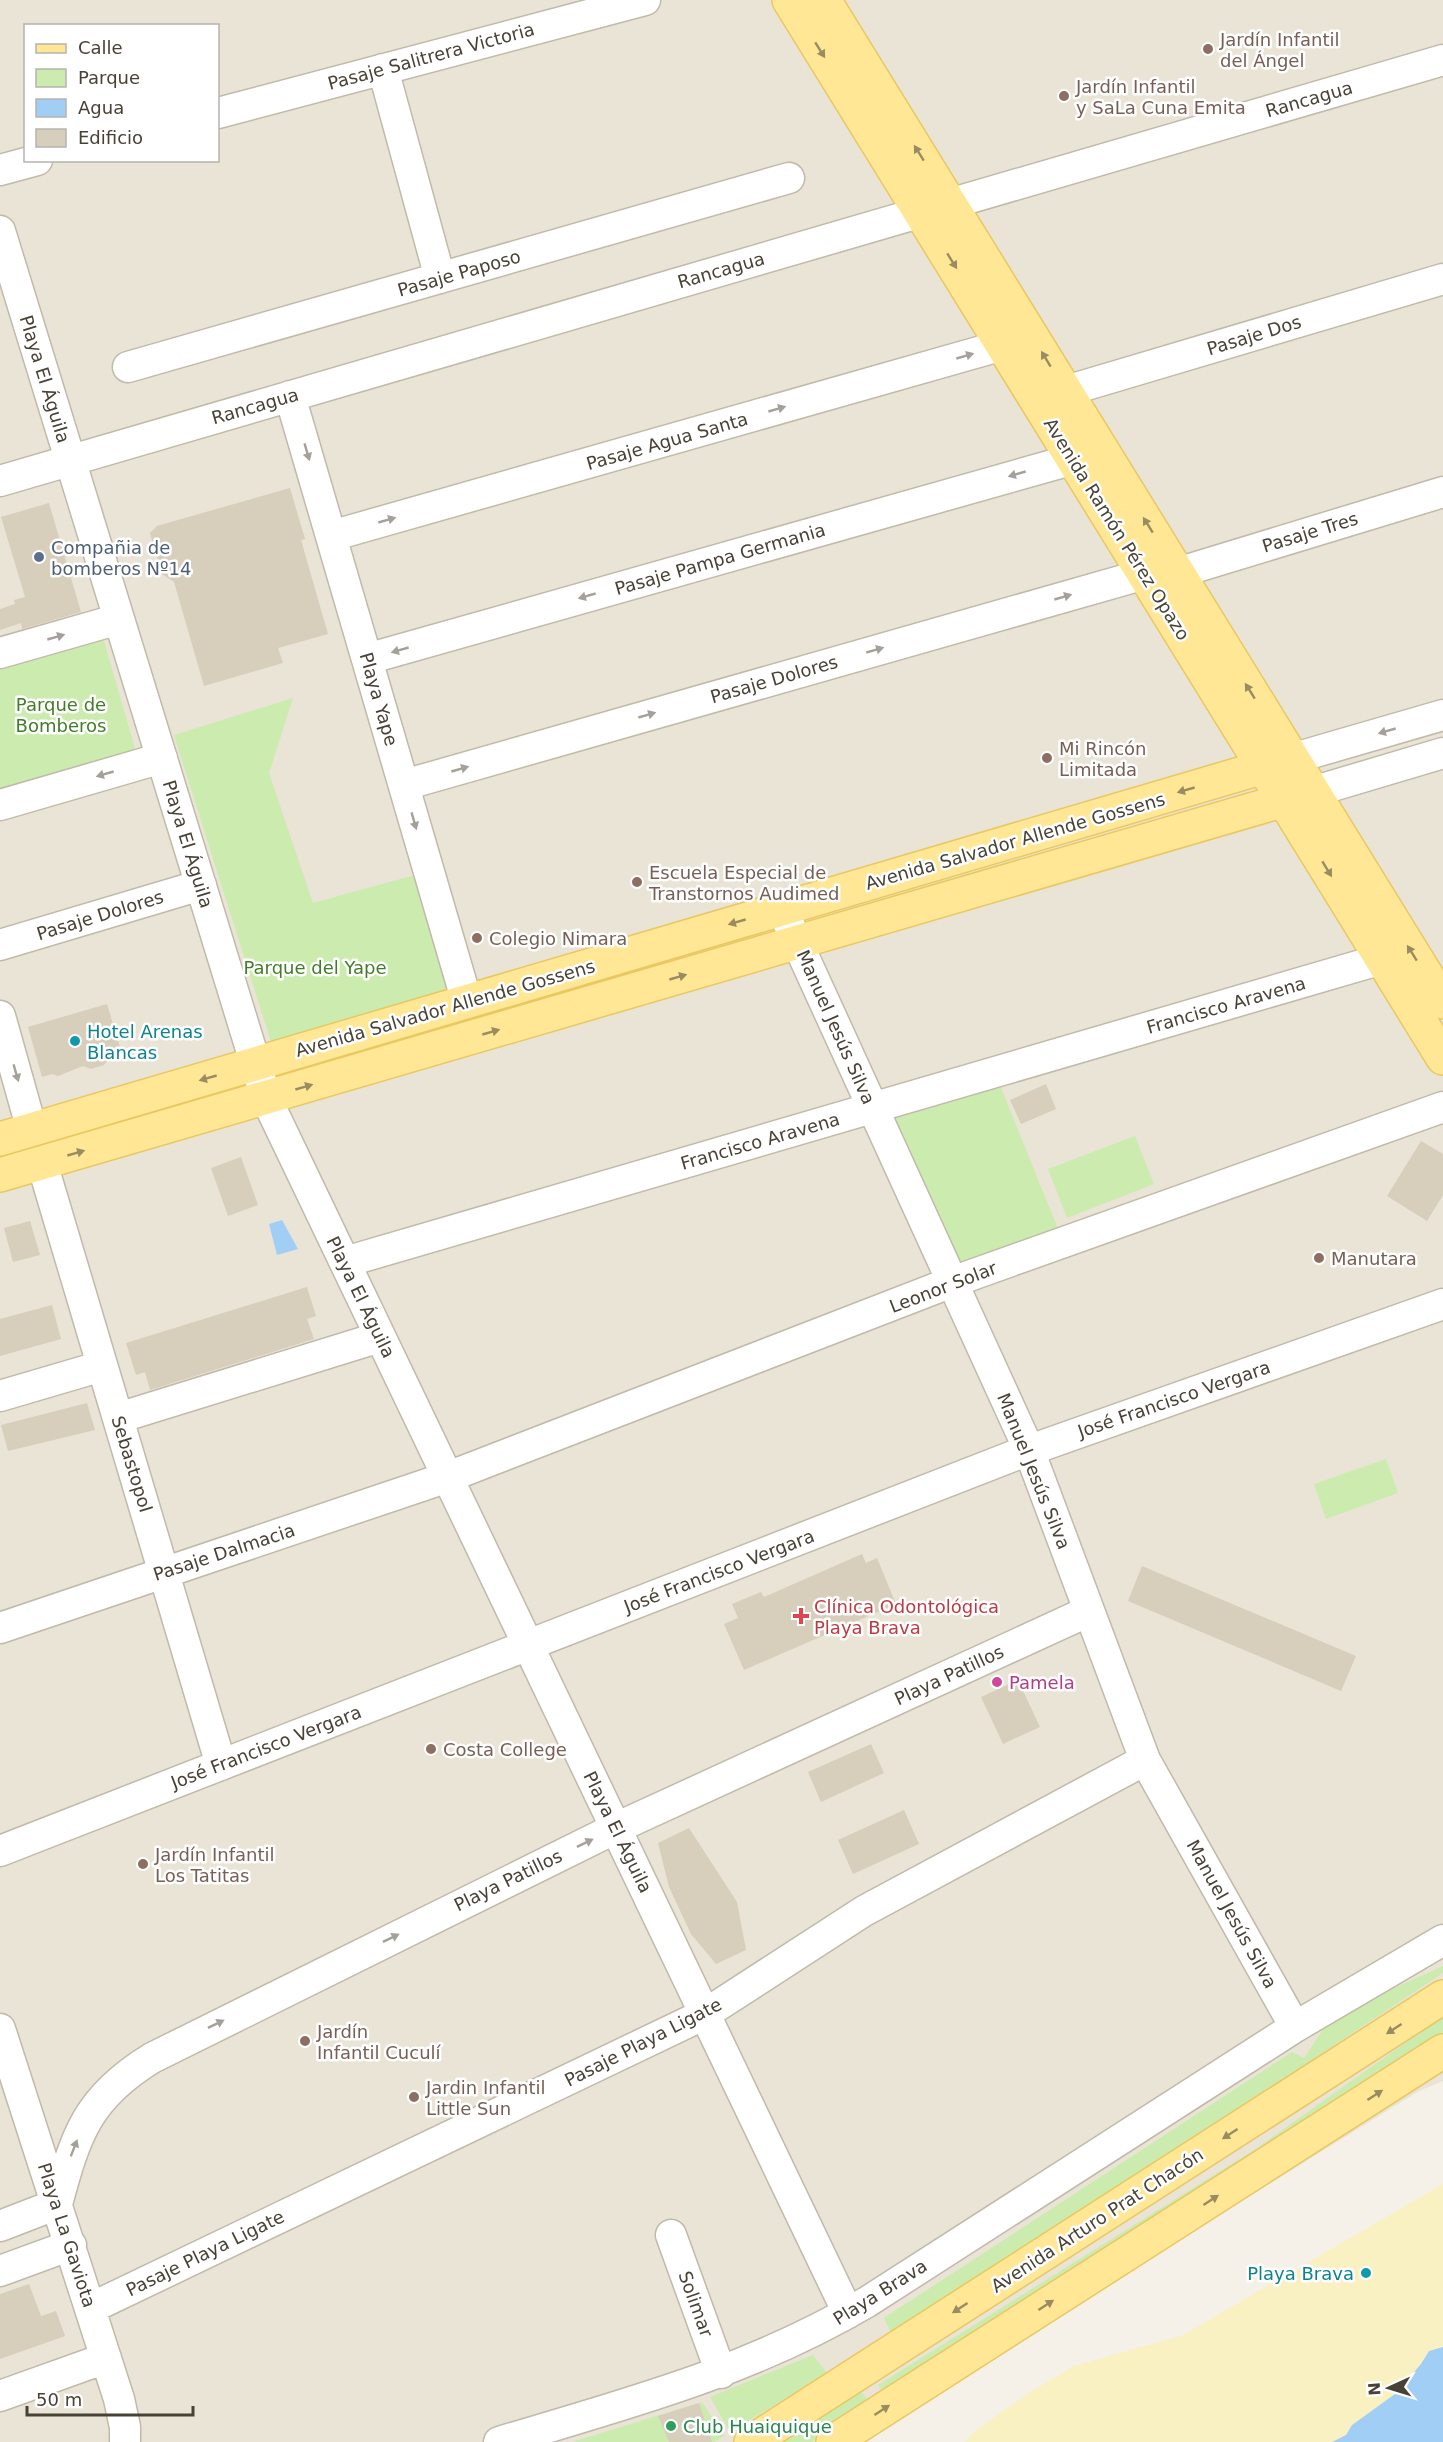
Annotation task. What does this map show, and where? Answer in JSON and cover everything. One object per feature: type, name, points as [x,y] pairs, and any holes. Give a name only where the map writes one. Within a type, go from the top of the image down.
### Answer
[{"type":"main road","name":"Avenida Ramón Pérez Opazo","points":[[789,0],[1066,391],[1178,573],[1278,763],[1298,796],[1443,1002]]},
{"type":"main road","name":"Avenida Ramón Pérez Opazo","points":[[825,0],[936,207],[1004,345],[1144,574],[1278,763]]},
{"type":"main road","name":"Avenida Salvador Allende Gossens","points":[[0,1139],[1278,763]]},
{"type":"main road","name":"Avenida Ramón Pérez Opazo","points":[[1298,796],[1382,959],[1443,1058]]},
{"type":"main road","name":"Avenida Salvador Allende Gossens","points":[[0,1175],[1298,796]]},
{"type":"main road","name":"Avenida Arturo Prat Chacón","points":[[751,2442],[1443,1997]]},
{"type":"main road","points":[[833,2442],[1443,2051]]},
{"type":"street","name":"Pasaje Salitrera Victoria","points":[[219,113],[645,0]]},
{"type":"street","name":"Rancagua","points":[[0,481],[1443,60]]},
{"type":"street","points":[[383,69],[440,278]]},
{"type":"street","points":[[0,170],[30,162]]},
{"type":"street","name":"Pasaje Paposo","points":[[128,367],[789,178]]},
{"type":"street","name":"Playa El Águila","points":[[0,231],[266,1098],[848,2313]]},
{"type":"street","name":"Pasaje Dos","points":[[1066,391],[1443,279]]},
{"type":"street","name":"Pasaje Agua Santa","points":[[331,536],[1004,345]]},
{"type":"street","name":"Playa Yape","points":[[290,396],[467,1002]]},
{"type":"street","name":"Pasaje Pampa Germania","points":[[367,659],[1074,459]]},
{"type":"street","name":"Pasaje Tres","points":[[1178,573],[1443,492]]},
{"type":"street","name":"Pasaje Dolores","points":[[404,785],[1144,574]]},
{"type":"street","points":[[0,653],[119,619]]},
{"type":"street","name":"Avenida Salvador Allende Gossens","points":[[1278,763],[1443,715]]},
{"type":"street","name":"Avenida Salvador Allende Gossens","points":[[1298,796],[1443,753]]},
{"type":"street","points":[[0,805],[162,758]]},
{"type":"street","name":"Pasaje Dolores","points":[[0,945],[201,885]]},
{"type":"street","name":"Manuel Jesús Silva","points":[[782,909],[1029,1450],[1145,1760],[1295,2027]]},
{"type":"street","name":"Francisco Aravena","points":[[345,1262],[1382,959]]},
{"type":"street","points":[[0,1016],[32,1130]]},
{"type":"street","name":"Leonor Solar","points":[[448,1477],[952,1282],[1443,1107]]},
{"type":"street","name":"Sebastopol","points":[[42,1163],[221,1765]]},
{"type":"street","name":"José Francisco Vergara","points":[[0,1851],[1029,1450],[1443,1304]]},
{"type":"street","points":[[118,1418],[380,1337]]},
{"type":"street","points":[[0,1396],[102,1366]]},
{"type":"street","name":"Pasaje Dalmacia","points":[[0,1628],[448,1477]]},
{"type":"street","name":"Playa Patillos","points":[[57,2204],[71,2151],[102,2098],[131,2071],[177,2044],[616,1828],[1089,1611]]},
{"type":"street","name":"Pasaje Playa Ligate","points":[[91,2308],[705,2014],[864,1911],[1145,1760]]},
{"type":"street","name":"Playa Brava","points":[[499,2442],[721,2373],[772,2352],[848,2313],[1295,2027],[1443,1940]]},
{"type":"street","name":"Playa La Gaviota","points":[[2,2045],[91,2308],[123,2413],[125,2442]]},
{"type":"street","points":[[0,2226],[57,2204]]},
{"type":"street","name":"Solimar","points":[[671,2235],[721,2373]]},
{"type":"street","points":[[0,2271],[71,2245]]},
{"type":"street","points":[[0,2396],[106,2358]]},
{"type":"shaded area","points":[[0,0],[1443,0],[1443,2081],[1419,2091],[853,2442],[0,2442]]},
{"type":"green space","name":"Parque de Bomberos","points":[[95,634],[104,641],[136,752],[0,796],[0,661]]},
{"type":"green space","name":"Parque del Yape","points":[[293,698],[269,773],[313,903],[415,875],[455,995],[272,1045],[174,735]]},
{"type":"green space","points":[[1000,1085],[1058,1229],[955,1264],[887,1114]]},
{"type":"green space","points":[[1135,1136],[1154,1184],[1067,1218],[1048,1169]]},
{"type":"green space","points":[[1386,1459],[1398,1493],[1326,1519],[1314,1484]]},
{"type":"green space","points":[[1443,1966],[1443,1973],[893,2337],[884,2318],[1292,2052],[1304,2058],[1332,2016]]},
{"type":"green space","points":[[1443,2016],[1443,2034],[886,2399],[878,2385],[1254,2150]]},
{"type":"green space","points":[[813,2355],[827,2373],[730,2432],[710,2397]]},
{"type":"green space","points":[[860,2390],[867,2399],[865,2408],[812,2442],[773,2442]]},
{"type":"green space","name":"Club Huaiquique","points":[[702,2402],[724,2436],[714,2442],[572,2442]]},
{"type":"sand","name":"Playa Brava","points":[[1443,2184],[1443,2347],[1429,2351],[1395,2394],[1352,2425],[1346,2435],[1332,2442],[964,2442],[975,2431],[1030,2392],[1074,2366],[1183,2335]]},
{"type":"water","points":[[282,1220],[298,1249],[277,1255],[269,1224]]},
{"type":"water","points":[[1443,2347],[1443,2442],[1332,2442],[1346,2435],[1352,2425],[1395,2394],[1429,2351]]},
{"type":"building","points":[[290,488],[305,539],[301,540],[328,634],[278,648],[283,663],[204,686],[174,582],[162,574],[150,533],[157,526]]},
{"type":"building","name":"Compañia de bomberos Nº14","points":[[49,503],[81,612],[22,629],[21,623],[0,630],[0,609],[15,604],[14,600],[25,597],[1,517]]},
{"type":"building","name":"Hotel Arenas Blancas","points":[[107,1004],[122,1054],[109,1058],[104,1065],[91,1069],[83,1066],[58,1076],[52,1074],[42,1077],[28,1027]]},
{"type":"building","points":[[1046,1084],[1056,1109],[1021,1124],[1010,1100]]},
{"type":"building","points":[[1421,1141],[1443,1154],[1443,1195],[1427,1221],[1387,1196]]},
{"type":"building","points":[[241,1157],[258,1205],[228,1216],[211,1168]]},
{"type":"building","points":[[30,1221],[40,1255],[13,1262],[4,1228]]},
{"type":"building","points":[[307,1287],[316,1316],[307,1319],[314,1339],[150,1390],[145,1372],[136,1375],[126,1343]]},
{"type":"building","points":[[52,1305],[61,1339],[0,1356],[0,1319]]},
{"type":"building","points":[[87,1403],[95,1430],[8,1451],[1,1425]]},
{"type":"building","name":"Clínica Odontológica Playa Brava","points":[[862,1554],[866,1563],[877,1558],[896,1604],[744,1670],[724,1624],[738,1618],[732,1604],[761,1592],[764,1597]]},
{"type":"building","points":[[1142,1566],[1356,1656],[1341,1691],[1128,1601]]},
{"type":"building","points":[[1018,1680],[1040,1727],[1003,1744],[981,1697]]},
{"type":"building","points":[[871,1744],[884,1773],[821,1802],[808,1772]]},
{"type":"building","points":[[904,1810],[919,1844],[853,1874],[838,1840]]},
{"type":"building","points":[[689,1828],[737,1902],[746,1950],[716,1964],[691,1934],[669,1887],[658,1843]]},
{"type":"building","points":[[29,2284],[41,2316],[56,2311],[65,2336],[0,2359],[0,2294]]},
{"type":"building","points":[[699,2403],[712,2442],[669,2442],[658,2416]]},
{"type":"place","name":"Jardín Infantil del Ángel","points":[[1208,49]]},
{"type":"place","name":"Jardín Infantil y SaLa Cuna Emita","points":[[1064,96]]},
{"type":"place","name":"Compañia de bomberos Nº14","points":[[39,557]]},
{"type":"place","name":"Mi Rincón Limitada","points":[[1047,758]]},
{"type":"place","name":"Escuela Especial de Transtornos Audimed","points":[[637,882]]},
{"type":"place","name":"Colegio Nimara","points":[[477,938]]},
{"type":"place","name":"Hotel Arenas Blancas","points":[[75,1041]]},
{"type":"place","name":"Manutara","points":[[1319,1258]]},
{"type":"place","name":"Clínica Odontológica Playa Brava","points":[[801,1616]]},
{"type":"place","name":"Pamela","points":[[997,1682]]},
{"type":"place","name":"Costa College","points":[[431,1749]]},
{"type":"place","name":"Jardín Infantil Los Tatitas","points":[[143,1864]]},
{"type":"place","name":"Jardín Infantil Cuculí","points":[[305,2041]]},
{"type":"place","name":"Jardin Infantil Little Sun","points":[[414,2097]]},
{"type":"place","name":"Playa Brava","points":[[1366,2273]]},
{"type":"place","name":"Club Huaiquique","points":[[671,2426]]}]
